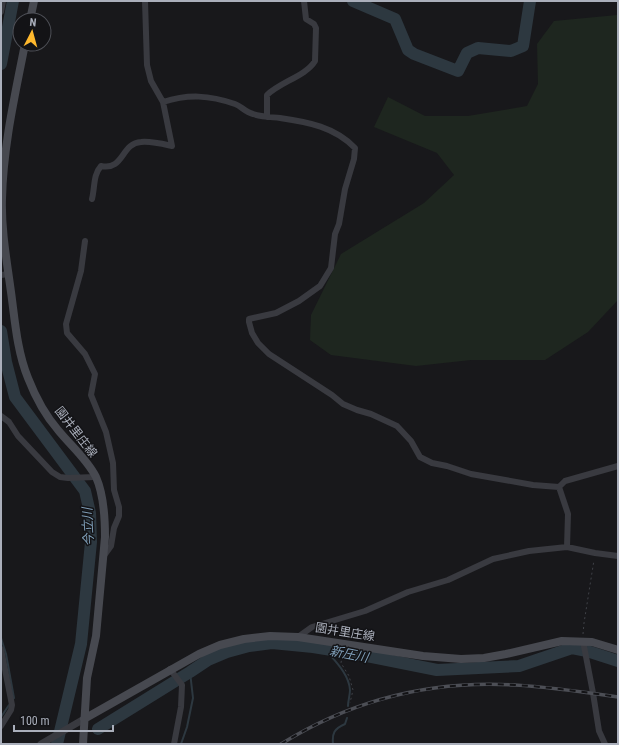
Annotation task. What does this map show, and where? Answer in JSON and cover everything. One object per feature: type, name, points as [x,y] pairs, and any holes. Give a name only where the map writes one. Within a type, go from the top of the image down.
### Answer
[{"type":"main road","points":[[32,12],[34,1]]},
{"type":"main road","name":"園井里庄線","points":[[23,52],[4,153],[1,200],[4,274],[20,355],[28,378],[44,411],[58,430],[81,455],[95,477],[100,488],[105,521],[96,636],[87,678],[83,744]]},
{"type":"main road","name":"園井里庄線","points":[[84,719],[199,654],[220,645],[244,639],[270,636],[298,637],[423,656],[461,659],[484,658],[506,654],[562,640],[583,641],[618,650]]},
{"type":"street","points":[[1,12],[3,1]]},
{"type":"street","points":[[92,199],[96,172],[101,166],[113,166],[121,158],[129,146],[140,142],[172,146],[163,102],[151,81],[147,65],[145,1]]},
{"type":"street","points":[[267,117],[267,95],[272,90],[304,71],[312,65],[314,61],[316,28],[314,24],[306,19],[304,1]]},
{"type":"street","points":[[163,102],[179,97],[198,96],[217,99],[237,104],[244,111],[254,114],[323,126],[348,140],[355,148],[354,159],[345,189],[339,224],[335,234],[331,268],[320,286],[276,313],[249,319],[252,333],[258,343],[269,354],[332,395],[343,404],[371,414],[397,426],[411,441],[420,457],[432,463],[471,474],[559,487]]},
{"type":"street","points":[[85,241],[81,271],[66,324],[67,333],[85,354],[95,374],[91,395],[106,432],[113,463],[114,490],[119,507],[119,516],[114,528],[111,546],[103,558]]},
{"type":"street","points":[[1,416],[9,422],[18,436],[52,472],[60,478],[85,476],[95,477]]},
{"type":"street","points":[[559,487],[565,481],[618,466]]},
{"type":"street","points":[[559,487],[568,514],[567,547]]},
{"type":"street","points":[[298,637],[312,627],[365,611],[408,592],[448,580],[493,559],[529,551],[567,547],[618,556]]},
{"type":"street","points":[[583,641],[599,731],[605,744]]},
{"type":"street","points":[[1,649],[12,705],[4,724],[1,726]]},
{"type":"street","points":[[172,670],[182,685],[181,707],[174,744]]},
{"type":"street","points":[[41,744],[84,719]]},
{"type":"path","points":[[583,641],[584,623],[595,553]]},
{"type":"path","points":[[342,655],[341,663],[349,676],[353,690],[350,703]]},
{"type":"shaded area","points":[[618,13],[618,300],[588,332],[545,360],[471,360],[416,366],[331,355],[310,340],[311,315],[341,254],[424,203],[454,175],[437,153],[374,127],[388,97],[425,116],[468,116],[527,106],[538,84],[537,44],[554,21],[617,15]]},
{"type":"waterway","name":"今立川","points":[[1,64],[13,1]]},
{"type":"waterway","points":[[353,1],[395,19],[408,50],[414,54],[458,71],[467,53],[478,48],[511,51],[523,46],[530,1]]},
{"type":"waterway","name":"今立川","points":[[1,331],[6,362],[15,397],[85,491],[90,513],[91,542],[81,644],[57,744]]},
{"type":"waterway","points":[[1,638],[6,654],[13,699]]},
{"type":"waterway","name":"新圧川","points":[[98,729],[208,660],[227,652],[249,646],[272,643],[313,647],[437,670],[519,666],[572,648],[618,661]]},
{"type":"waterway","points":[[325,649],[341,668],[347,679],[350,690],[348,706]]},
{"type":"waterway","points":[[181,744],[187,727],[193,698],[190,672]]},
{"type":"waterway","points":[[1,717],[9,705]]},
{"type":"waterway","points":[[333,744],[334,732],[345,724],[347,718]]},
{"type":"railway","points":[[281,744],[308,729],[364,705],[394,696],[423,690],[484,684],[515,685],[554,688],[618,697]]}]
